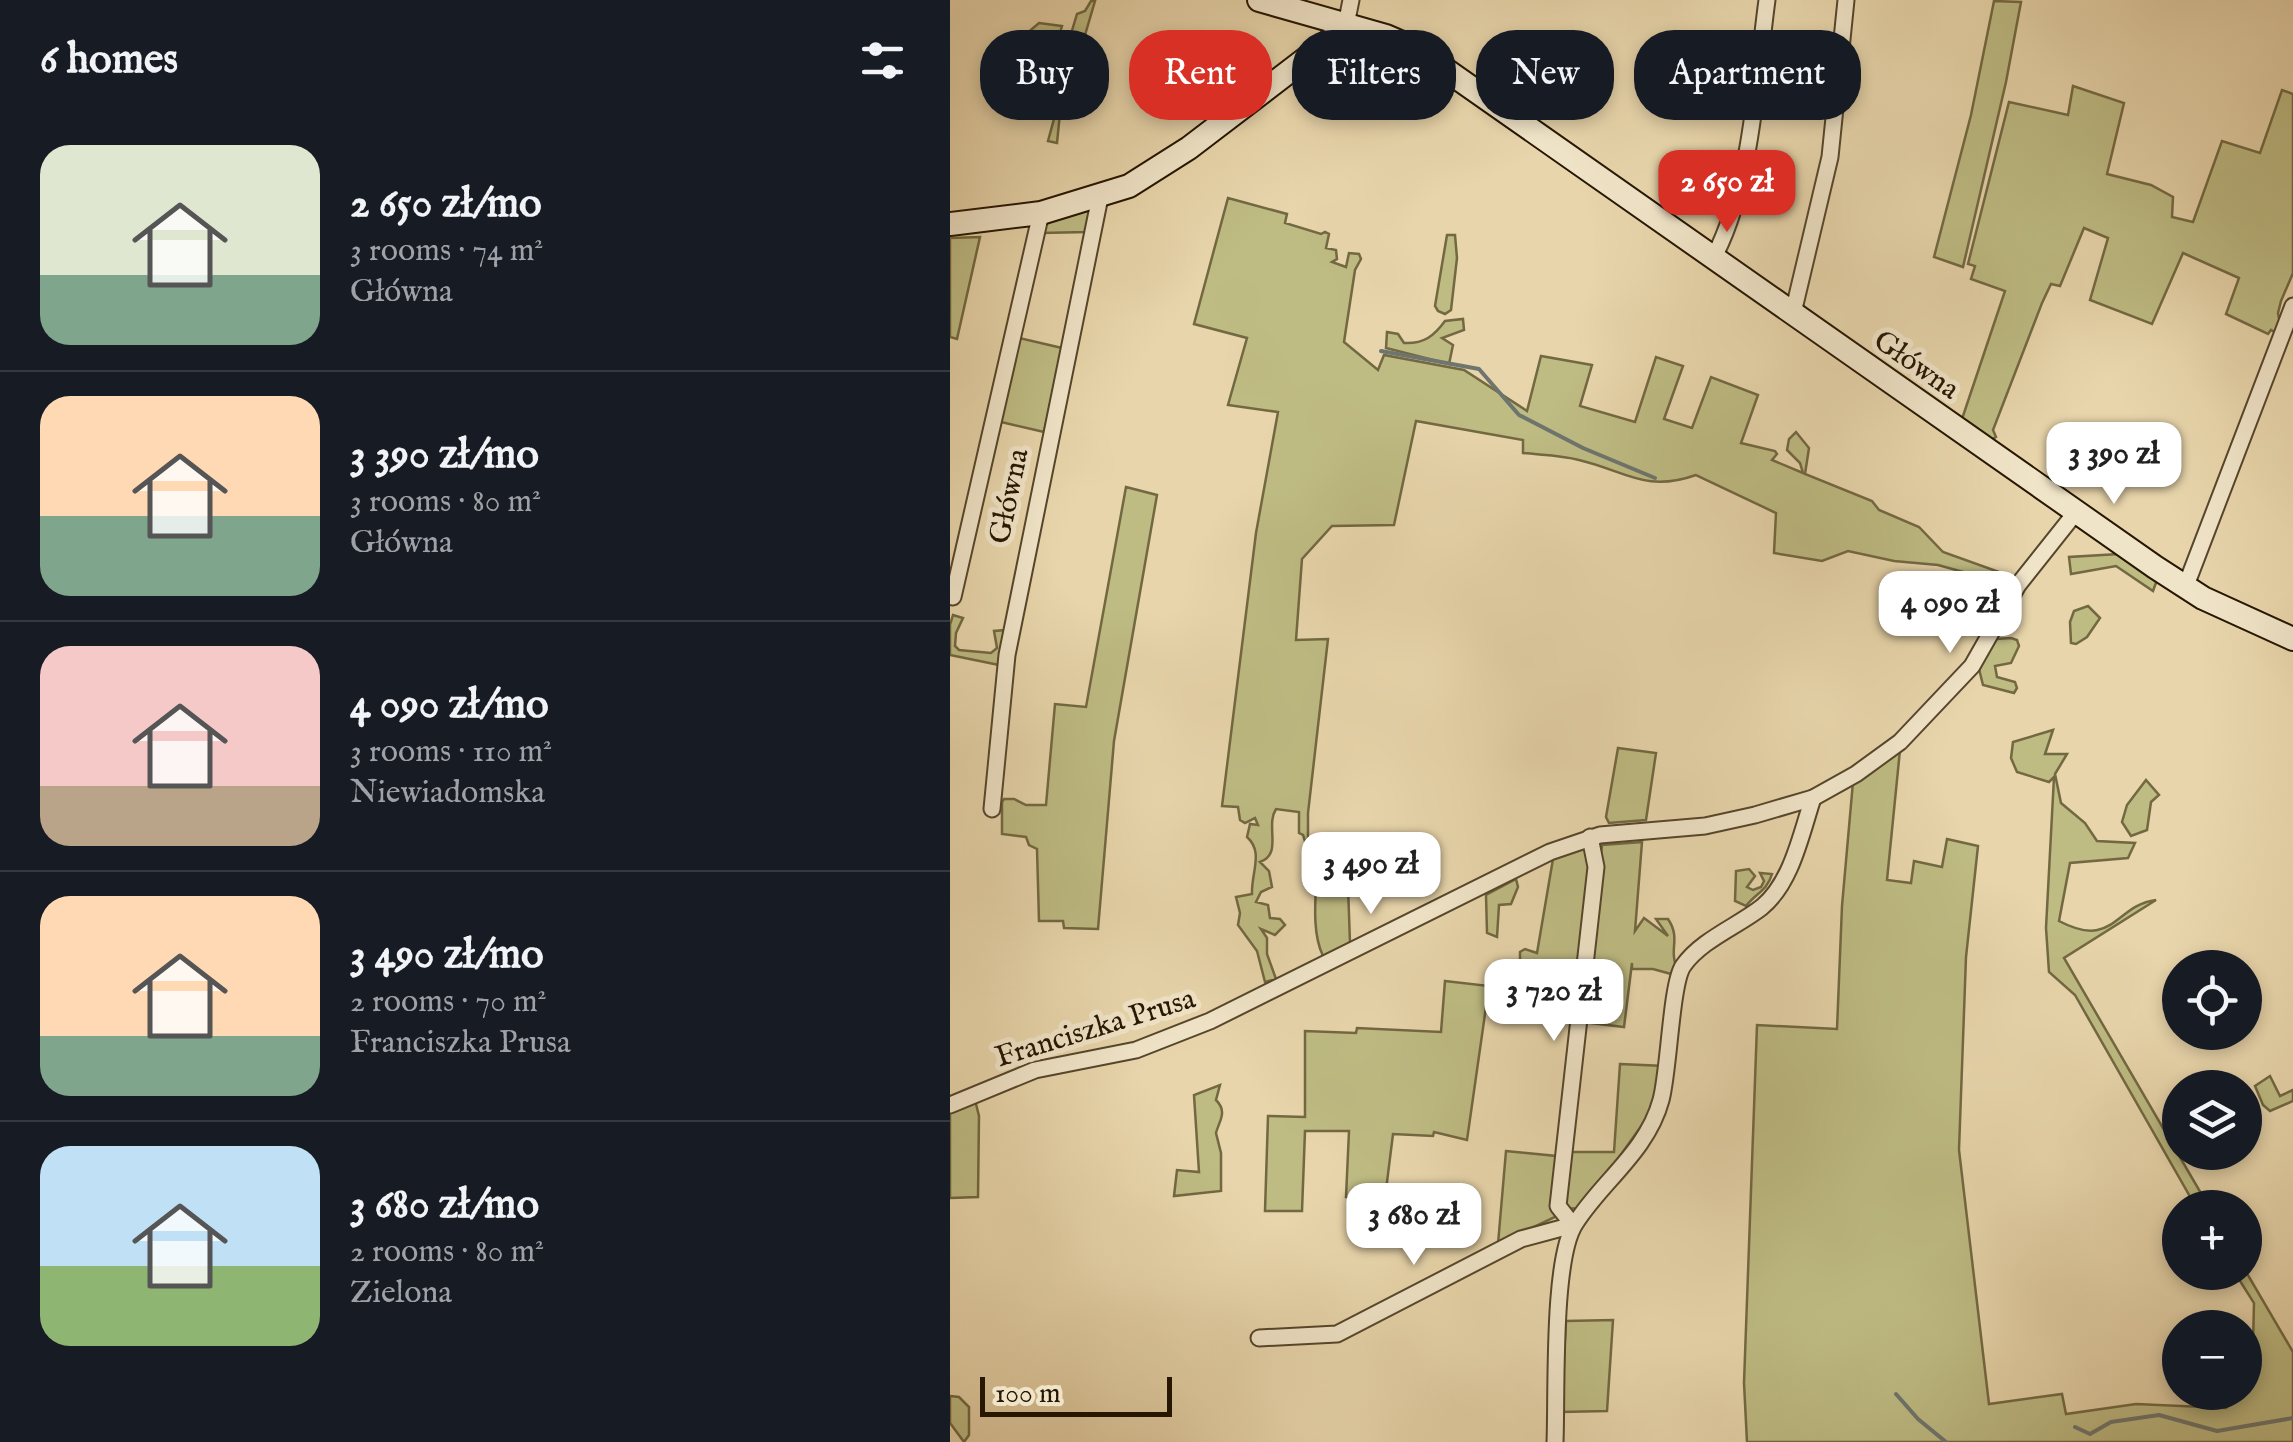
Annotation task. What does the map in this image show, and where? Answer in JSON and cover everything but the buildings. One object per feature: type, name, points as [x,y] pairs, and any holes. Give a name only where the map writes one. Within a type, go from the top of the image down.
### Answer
[{"type":"street","name":"Główna","points":[[1259,0],[1396,39],[1433,59],[2185,588],[2293,640]]},
{"type":"street","points":[[950,224],[1041,213],[1129,186],[1177,156],[1342,31],[1351,0]]},
{"type":"street","points":[[1714,258],[1742,171],[1766,0]]},
{"type":"street","points":[[1793,313],[1830,157],[1846,0]]},
{"type":"street","name":"Główna","points":[[992,809],[1006,655],[1100,197]]},
{"type":"street","name":"Główna","points":[[953,597],[1041,213]]},
{"type":"street","points":[[2185,588],[2293,306]]},
{"type":"street","name":"Franciszka Prusa","points":[[950,1105],[1034,1070],[1136,1050],[1210,1022],[1550,852],[1590,837],[1705,826],[1814,798],[1900,742],[1939,705],[1972,666],[2018,585],[2076,512]]},
{"type":"street","points":[[1555,1442],[1560,1274],[1574,1226],[1646,1135],[1660,1104],[1683,966],[1704,946],[1763,906],[1775,892],[1786,874],[1814,798]]},
{"type":"street","points":[[1574,1226],[1558,1206],[1596,867],[1590,837]]},
{"type":"street","points":[[1259,1338],[1338,1334],[1521,1240],[1574,1226]]},
{"type":"shaded area","points":[[1095,1],[1086,30],[1072,30],[1077,14]]},
{"type":"shaded area","points":[[1994,1],[2021,2],[1963,267],[1934,257],[1971,115]]},
{"type":"shaded area","points":[[1039,23],[1062,26],[1061,30],[1031,30]]},
{"type":"shaded area","points":[[2073,86],[2124,103],[2107,174],[2151,185],[2173,197],[2172,217],[2193,222],[2222,141],[2260,153],[2282,90],[2293,94],[2293,273],[2281,301],[2280,324],[2276,333],[2271,330],[2268,334],[2226,314],[2239,278],[2183,253],[2152,324],[2090,300],[2108,238],[2084,228],[2060,286],[2051,284],[2042,303],[1993,430],[1996,437],[1987,442],[1962,419],[2005,291],[1971,279],[1975,266],[1968,264],[2009,102],[2068,115]]},
{"type":"shaded area","points":[[1054,120],[1059,120],[1057,143],[1048,141]]},
{"type":"shaded area","points":[[1228,198],[1287,214],[1285,223],[1329,234],[1326,248],[1336,250],[1337,259],[1332,262],[1346,267],[1349,253],[1359,254],[1344,342],[1378,370],[1384,355],[1464,370],[1527,411],[1541,356],[1592,365],[1580,406],[1635,422],[1656,357],[1683,366],[1664,419],[1692,428],[1711,377],[1758,395],[1741,443],[1775,451],[1772,460],[1803,473],[1800,463],[1787,450],[1789,439],[1796,432],[1809,448],[1805,474],[1872,501],[1879,510],[1919,527],[1943,552],[2013,577],[2010,585],[1938,565],[1848,551],[1822,561],[1774,553],[1776,513],[1696,475],[1649,481],[1572,458],[1523,453],[1523,440],[1416,421],[1394,525],[1332,526],[1302,559],[1296,640],[1328,639],[1308,813],[1308,851],[1299,833],[1299,812],[1276,809],[1271,853],[1260,862],[1269,871],[1272,887],[1261,892],[1256,902],[1268,905],[1270,918],[1280,919],[1285,925],[1275,935],[1261,929],[1267,938],[1267,954],[1276,979],[1265,982],[1257,951],[1238,925],[1236,897],[1252,894],[1256,856],[1247,837],[1250,824],[1258,825],[1255,818],[1245,823],[1240,820],[1238,807],[1222,806],[1256,533],[1278,412],[1228,405],[1247,338],[1194,324]]},
{"type":"shaded area","points":[[1090,209],[1087,232],[1041,233],[1045,221]]},
{"type":"shaded area","points":[[1447,235],[1455,235],[1457,258],[1451,310],[1445,314],[1435,306]]},
{"type":"shaded area","points":[[980,237],[957,339],[950,337],[950,238]]},
{"type":"shaded area","points":[[1463,319],[1464,330],[1442,338],[1453,345],[1449,364],[1386,348],[1387,332],[1398,334],[1404,343],[1417,342],[1432,335],[1445,321]]},
{"type":"shaded area","points":[[1015,337],[1062,348],[1044,432],[997,421]]},
{"type":"shaded area","points":[[1126,487],[1157,495],[1114,741],[1098,929],[1064,928],[1063,921],[1039,921],[1037,849],[1029,845],[1026,837],[1002,834],[1002,802],[1014,799],[1026,805],[1046,805],[1055,704],[1086,707]]},
{"type":"shaded area","points":[[2119,554],[2157,580],[2153,591],[2116,566],[2071,574],[2069,557]]},
{"type":"shaded area","points":[[2088,606],[2100,618],[2087,637],[2071,643],[2074,611]]},
{"type":"shaded area","points":[[953,615],[963,618],[956,633],[955,646],[959,650],[991,653],[997,648],[994,631],[1007,630],[999,665],[950,655]]},
{"type":"shaded area","points":[[2011,638],[2019,646],[2011,663],[1995,666],[1997,677],[2015,682],[2014,693],[1983,685],[1979,669],[1996,639]]},
{"type":"shaded area","points":[[2053,730],[2045,754],[2067,754],[2055,774],[2061,803],[2085,823],[2097,841],[2135,843],[2128,858],[2070,863],[2059,921],[2092,931],[2156,900],[2064,958],[2162,1126],[2162,1147],[2075,995],[2049,972],[2046,928],[2054,777],[2049,782],[2017,772],[2011,758],[2013,742]]},
{"type":"shaded area","points":[[1618,748],[1656,753],[1646,820],[1609,823],[1606,817]]},
{"type":"shaded area","points":[[1900,750],[1887,880],[1911,883],[1914,861],[1942,867],[1947,839],[1978,846],[1966,957],[1959,1150],[1989,1404],[2062,1394],[2066,1414],[2136,1404],[2162,1405],[2162,1410],[2262,1410],[2262,1310],[2254,1310],[2246,1290],[2257,1290],[2293,1352],[2293,1442],[1747,1442],[1744,1383],[1757,1025],[1837,1029],[1853,782]]},
{"type":"shaded area","points":[[2146,780],[2159,795],[2151,802],[2147,830],[2131,836],[2122,822],[2127,805]]},
{"type":"shaded area","points":[[1642,842],[1635,931],[1644,918],[1668,936],[1656,919],[1668,919],[1674,932],[1676,965],[1671,974],[1632,969],[1632,963],[1624,1027],[1582,1022],[1602,845]]},
{"type":"shaded area","points":[[1588,847],[1591,862],[1575,1021],[1529,1016],[1534,977],[1520,961],[1520,952],[1525,949],[1537,953],[1553,859]]},
{"type":"shaded area","points":[[1347,858],[1350,943],[1323,956],[1315,921],[1317,860]]},
{"type":"shaded area","points":[[1749,869],[1755,876],[1747,887],[1753,890],[1764,881],[1760,873],[1772,874],[1746,906],[1735,901],[1736,871]]},
{"type":"shaded area","points":[[1516,879],[1518,887],[1511,904],[1499,905],[1497,937],[1487,933],[1486,895]]},
{"type":"shaded area","points":[[1445,981],[1489,986],[1467,1140],[1434,1132],[1433,1136],[1393,1134],[1385,1198],[1346,1197],[1349,1131],[1305,1131],[1302,1211],[1265,1211],[1268,1116],[1305,1117],[1305,1031],[1356,1033],[1357,1028],[1441,1032]]},
{"type":"shaded area","points":[[1620,1064],[1664,1066],[1647,1118],[1583,1208],[1560,1209],[1566,1152],[1614,1152]]},
{"type":"shaded area","points":[[2270,1076],[2280,1096],[2293,1090],[2293,1101],[2270,1111],[2262,1103],[2262,1081]]},
{"type":"shaded area","points":[[1220,1085],[1216,1100],[1222,1113],[1216,1133],[1221,1153],[1221,1191],[1174,1196],[1177,1170],[1199,1172],[1194,1095]]},
{"type":"shaded area","points":[[975,1100],[979,1116],[978,1197],[950,1198],[950,1112]]},
{"type":"shaded area","points":[[1506,1151],[1556,1156],[1555,1217],[1498,1244]]},
{"type":"shaded area","points":[[2175,1170],[2187,1170],[2199,1190],[2186,1190]]},
{"type":"shaded area","points":[[1613,1320],[1607,1411],[1561,1412],[1566,1321]]},
{"type":"shaded area","points":[[950,1396],[959,1397],[969,1407],[969,1435],[964,1442],[950,1423]]},
{"type":"waterway","points":[[1381,351],[1479,369],[1519,415],[1583,448],[1655,478]]},
{"type":"waterway","points":[[1896,1394],[1946,1442]]},
{"type":"waterway","points":[[2075,1427],[2090,1434],[2111,1422],[2159,1415],[2217,1431],[2293,1418]]}]
